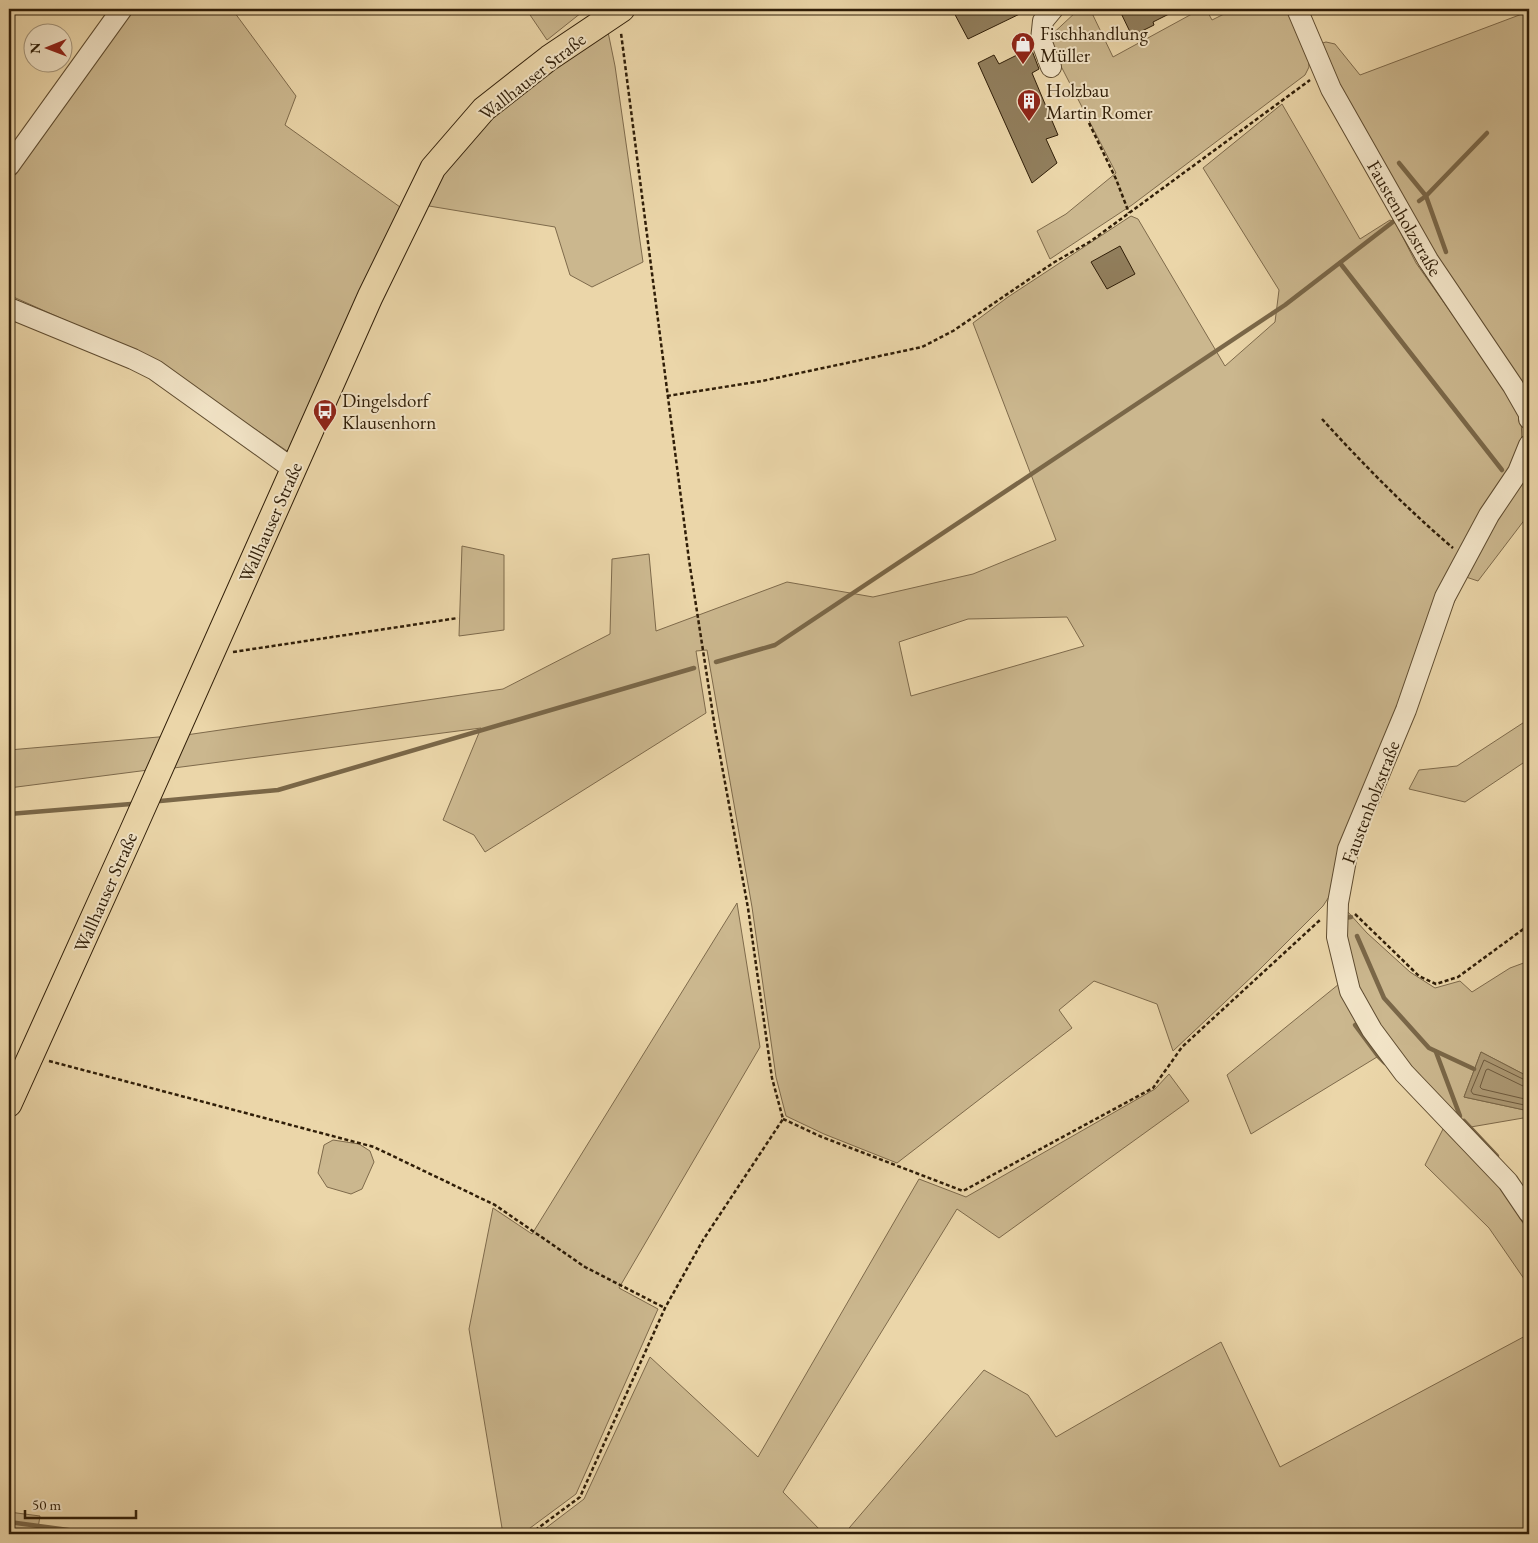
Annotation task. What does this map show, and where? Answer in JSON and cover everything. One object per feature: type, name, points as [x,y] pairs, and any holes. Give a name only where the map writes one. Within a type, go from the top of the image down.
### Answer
[{"type":"main road","name":"Wallhauser Straße","points":[[9,1104],[385,266],[434,168],[484,109],[549,58],[620,11]]},
{"type":"street","points":[[9,166],[122,9]]},
{"type":"street","points":[[1051,67],[1041,40],[1043,21],[1053,9]]},
{"type":"street","name":"Faustenholzstraße","points":[[1296,9],[1331,89],[1428,260],[1513,386],[1529,414],[1529,418]]},
{"type":"street","points":[[9,308],[133,359],[155,370],[293,469]]},
{"type":"street","name":"Faustenholzstraße","points":[[1529,445],[1518,472],[1489,515],[1445,597],[1406,710],[1348,848],[1338,903],[1337,937],[1350,991],[1372,1030],[1404,1073],[1508,1182],[1529,1213]]},
{"type":"path","points":[[530,1534],[580,1497],[666,1308],[703,1240],[783,1119],[772,1078],[748,908],[715,728],[689,560],[620,11]]},
{"type":"path","points":[[667,396],[762,381],[922,346],[953,331],[1053,262],[1091,241],[1129,214],[1310,80],[1320,63]]},
{"type":"path","points":[[1089,123],[1116,178],[1129,214]]},
{"type":"path","points":[[1322,419],[1352,452],[1427,526],[1465,559]]},
{"type":"path","points":[[211,656],[458,618]]},
{"type":"path","points":[[783,1119],[822,1137],[963,1191],[1153,1088],[1182,1047],[1338,903]]},
{"type":"path","points":[[1359,917],[1419,976],[1436,984],[1458,977],[1529,925]]},
{"type":"path","points":[[30,1056],[374,1147],[495,1205],[585,1266],[666,1308]]},
{"type":"shaded area","points":[[130,9],[232,9],[296,96],[285,125],[400,207],[290,453],[152,359],[9,295],[9,177]]},
{"type":"shaded area","points":[[526,9],[586,9],[547,40]]},
{"type":"shaded area","points":[[1090,9],[1113,57],[1201,9],[1206,9],[1212,20],[1234,9],[1288,9],[1308,54],[1309,67],[1305,75],[1132,205],[1050,259],[1037,231],[1066,214],[1116,173],[1047,39],[1077,11]]},
{"type":"shaded area","points":[[1522,14],[1529,15],[1529,403],[1405,210],[1319,44],[1326,42],[1335,44],[1360,75]]},
{"type":"shaded area","points":[[607,27],[615,66],[643,262],[592,287],[570,275],[555,227],[423,205],[440,172],[489,112]]},
{"type":"shaded area","points":[[1282,104],[1360,239],[1390,220],[1395,222],[1416,263],[1507,392],[1521,418],[1522,441],[1332,892],[1323,906],[1259,970],[1173,1051],[1157,1004],[1094,981],[1059,1010],[1072,1028],[897,1163],[824,1134],[786,1116],[776,1077],[752,907],[707,650],[696,651],[706,713],[485,852],[474,835],[443,820],[481,728],[166,769],[179,736],[503,689],[610,634],[612,559],[649,554],[656,631],[787,582],[873,597],[973,574],[1056,540],[973,323],[1008,297],[1131,216],[1138,219],[1225,366],[1275,322],[1279,290],[1203,168]],"holes":[[[1067,617],[1084,646],[911,696],[899,642],[968,619]]]},
{"type":"shaded area","points":[[1529,464],[1529,514],[1478,581],[1463,576]]},
{"type":"shaded area","points":[[462,546],[504,555],[504,630],[459,636]]},
{"type":"shaded area","points":[[1529,719],[1529,759],[1465,802],[1409,789],[1419,770],[1457,766]]},
{"type":"shaded area","points":[[170,736],[156,769],[9,788],[9,750]]},
{"type":"shaded area","points":[[737,903],[760,1047],[619,1288],[658,1309],[576,1494],[522,1534],[503,1534],[469,1329],[493,1208],[532,1234]]},
{"type":"shaded area","points":[[1343,912],[1348,912],[1367,933],[1410,972],[1435,988],[1460,981],[1472,992],[1510,968],[1529,961],[1529,1077],[1481,1052],[1464,1097],[1529,1111],[1529,1117],[1465,1128],[1399,1060],[1356,987],[1344,942]]},
{"type":"shaded area","points":[[1339,984],[1377,1057],[1251,1134],[1227,1075]]},
{"type":"shaded area","points":[[1169,1074],[1189,1101],[999,1238],[957,1209],[783,1492],[824,1534],[538,1534],[584,1499],[650,1357],[758,1457],[919,1179],[966,1197],[1155,1089]]},
{"type":"shaded area","points":[[1445,1125],[1504,1186],[1529,1224],[1529,1286],[1489,1228],[1425,1165]]},
{"type":"shaded area","points":[[333,1140],[359,1144],[370,1151],[374,1162],[362,1189],[351,1194],[327,1187],[318,1173],[324,1145]]},
{"type":"shaded area","points":[[1529,1334],[1529,1534],[844,1534],[984,1370],[1028,1395],[1056,1437],[1221,1342],[1280,1467]]},
{"type":"shaded area","points":[[9,1512],[40,1516],[37,1534],[9,1534]]},
{"type":"water","points":[[1481,1052],[1529,1077],[1529,1111],[1464,1097]]},
{"type":"building","points":[[952,9],[1030,9],[968,39]]},
{"type":"building","points":[[1119,9],[1179,9],[1153,22],[1154,25],[1132,36]]},
{"type":"building","points":[[1031,48],[1039,69],[1032,73],[1058,135],[1046,139],[1057,163],[1032,183],[978,63],[994,55],[999,64]]},
{"type":"building","points":[[1120,246],[1135,274],[1107,289],[1091,262]]},
{"type":"waterway","points":[[1419,201],[1487,133]]},
{"type":"waterway","points":[[1399,163],[1426,196],[1446,252]]},
{"type":"waterway","points":[[716,662],[775,645],[1285,305],[1398,218]]},
{"type":"waterway","points":[[1340,263],[1502,470]]},
{"type":"waterway","points":[[160,801],[278,790],[694,668]]},
{"type":"waterway","points":[[9,814],[131,804]]},
{"type":"waterway","points":[[1345,918],[1351,917]]},
{"type":"waterway","points":[[1357,936],[1384,998],[1429,1048],[1474,1069]]},
{"type":"waterway","points":[[1355,1025],[1385,1063]]},
{"type":"waterway","points":[[1436,1052],[1460,1116]]},
{"type":"waterway","points":[[1464,1121],[1497,1156]]},
{"type":"waterway","points":[[1522,1218],[1529,1229]]},
{"type":"waterway","points":[[9,1522],[98,1534]]},
{"type":"place","name":"Fischhandlung Müller","points":[[1023,65]]},
{"type":"place","name":"Holzbau Martin Romer","points":[[1029,122]]},
{"type":"place","name":"Dingelsdorf Klausenhorn","points":[[325,432]]}]
